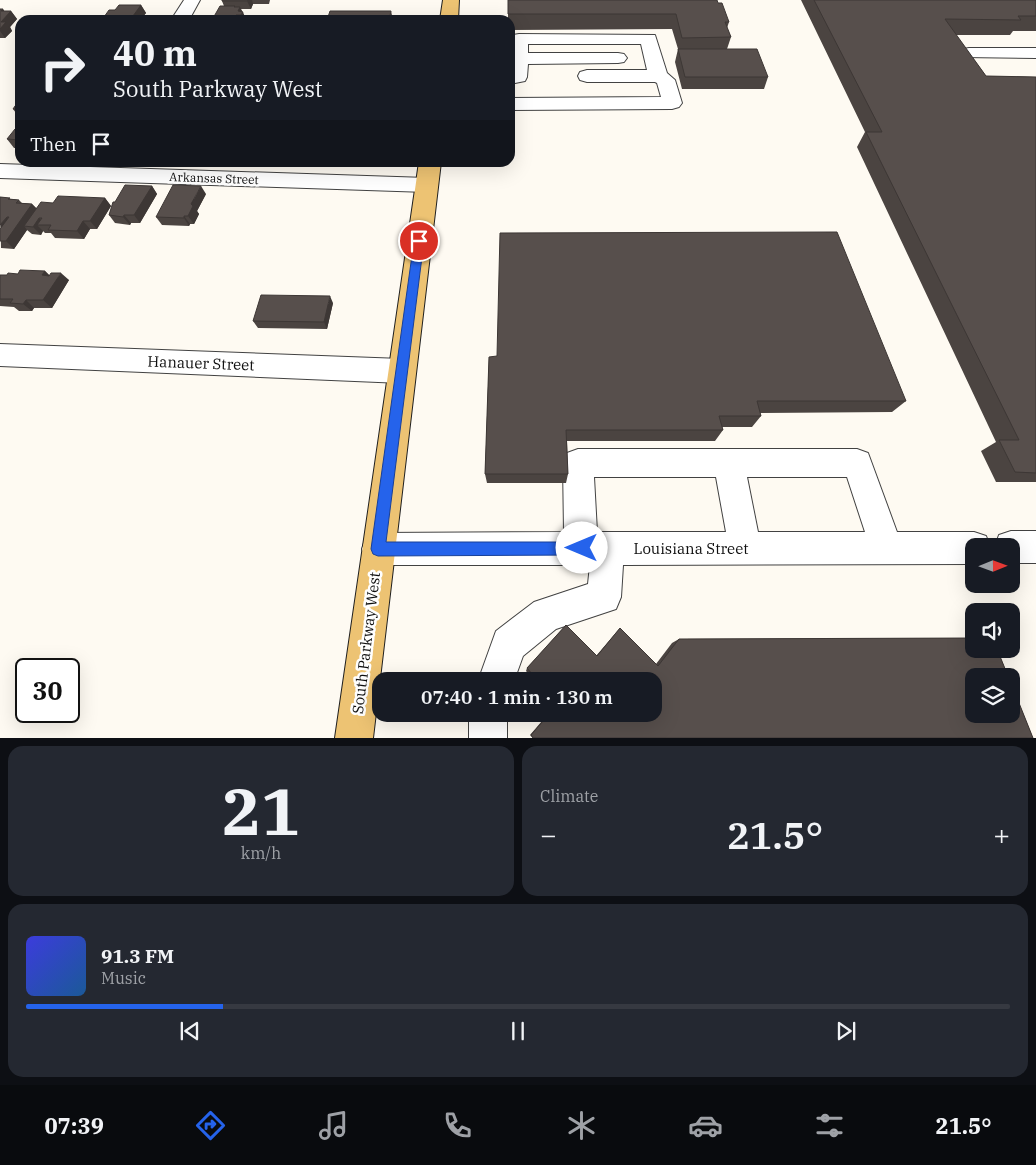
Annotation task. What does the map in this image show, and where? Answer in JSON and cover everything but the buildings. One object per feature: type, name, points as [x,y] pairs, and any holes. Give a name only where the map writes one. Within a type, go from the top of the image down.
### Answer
[{"type":"main road","points":[[450,15],[452,0]]},
{"type":"main road","name":"South Parkway West","points":[[354,738],[428,174]]},
{"type":"street","points":[[183,15],[192,0]]},
{"type":"street","points":[[515,61],[518,39],[649,39],[656,67],[666,80],[672,103],[515,104]]},
{"type":"street","points":[[969,52],[1036,52]]},
{"type":"street","points":[[515,68],[656,67]]},
{"type":"street","points":[[568,76],[656,67]]},
{"type":"street","points":[[515,68],[538,77]]},
{"type":"street","name":"Arkansas Street","points":[[0,171],[90,168],[428,174]]},
{"type":"street","name":"Hanauer Street","points":[[0,355],[402,371]]},
{"type":"street","points":[[499,672],[509,644],[546,614],[604,597],[578,463],[857,463],[886,548]]},
{"type":"street","points":[[729,463],[746,548]]},
{"type":"street","points":[[1020,548],[1036,547]]},
{"type":"street","name":"Louisiana Street","points":[[378,549],[965,548]]},
{"type":"street","points":[[488,722],[488,738]]},
{"type":"route","points":[[419,241],[378,549],[582,548]]}]
